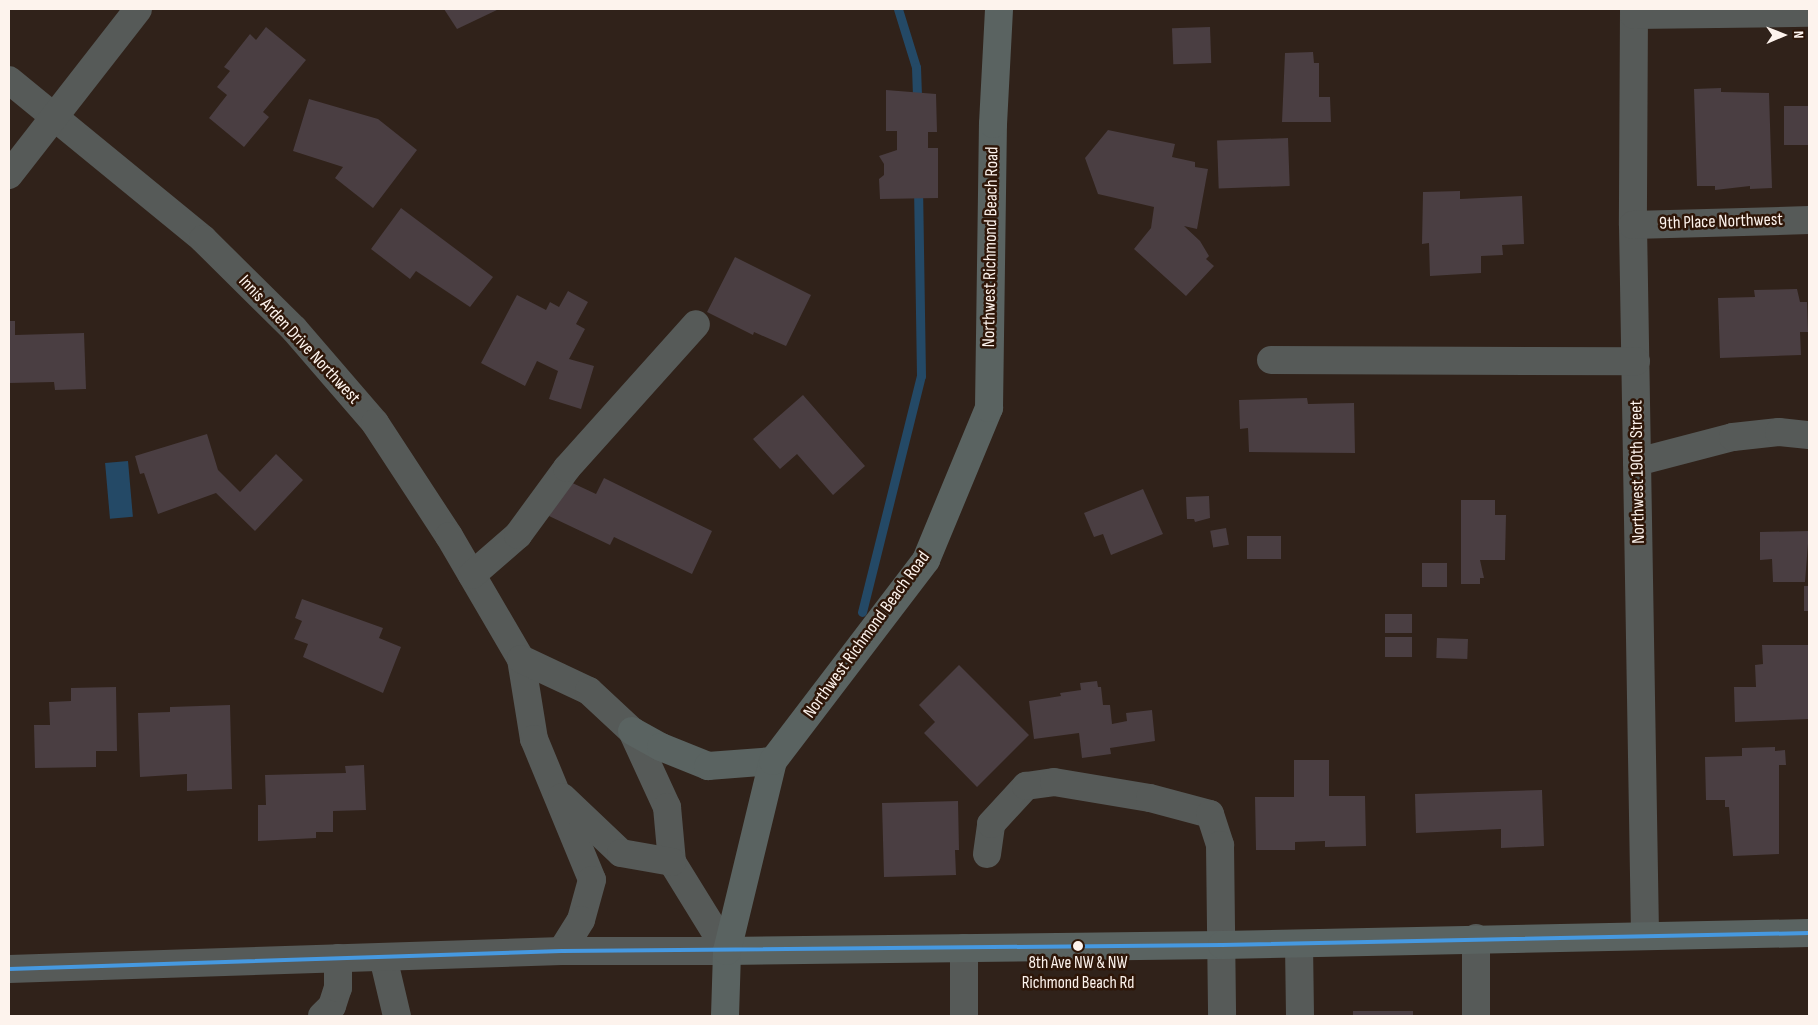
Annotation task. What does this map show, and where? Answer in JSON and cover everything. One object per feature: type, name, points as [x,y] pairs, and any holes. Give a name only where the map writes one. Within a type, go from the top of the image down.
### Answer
[{"type":"main road","name":"Northwest Richmond Beach Road","points":[[725,1016],[727,951],[773,762],[926,560],[989,408],[993,124],[999,9]]},
{"type":"main road","points":[[632,731],[661,747],[708,766],[773,762]]},
{"type":"main road","points":[[727,951],[1299,944],[1476,938],[1809,933]]},
{"type":"street","points":[[9,175],[138,9]]},
{"type":"street","points":[[1634,12],[1809,13]]},
{"type":"street","name":"Northwest 190th Street","points":[[1634,12],[1633,225],[1645,935]]},
{"type":"street","name":"Innis Arden Drive Northwest","points":[[9,80],[56,116],[204,239],[294,329],[375,423],[472,575],[521,659],[534,739],[555,790],[621,853],[672,862]]},
{"type":"street","name":"9th Place Northwest","points":[[1633,225],[1809,220]]},
{"type":"street","points":[[472,575],[518,536],[567,468],[696,324]]},
{"type":"street","points":[[1271,360],[1636,361]]},
{"type":"street","points":[[1637,462],[1733,437],[1779,432],[1809,435]]},
{"type":"street","points":[[521,659],[589,691],[632,731],[667,807],[672,862],[727,951]]},
{"type":"street","points":[[988,854],[991,824],[1026,786],[1054,782],[1150,798],[1210,814],[1220,845],[1222,1016]]},
{"type":"street","points":[[555,790],[592,880],[581,920],[562,951]]},
{"type":"street","points":[[1476,938],[1476,1016]]},
{"type":"street","points":[[1299,944],[1300,1016]]},
{"type":"street","points":[[964,948],[964,1016]]},
{"type":"street","points":[[9,969],[562,951],[727,951]]},
{"type":"street","points":[[383,957],[396,1016]]},
{"type":"street","points":[[322,1016],[332,1006],[338,988],[338,958]]},
{"type":"water","points":[[128,461],[133,517],[110,519],[105,463]]},
{"type":"building","points":[[444,9],[499,9],[457,29]]},
{"type":"building","points":[[266,27],[306,60],[263,112],[269,117],[244,147],[209,118],[227,95],[217,87],[230,71],[224,67],[250,34],[256,40]]},
{"type":"building","points":[[1210,27],[1211,63],[1173,64],[1172,28]]},
{"type":"building","points":[[1313,52],[1314,63],[1319,63],[1319,97],[1330,97],[1331,122],[1282,122],[1285,53]]},
{"type":"building","points":[[1721,88],[1721,92],[1769,93],[1772,188],[1750,189],[1750,186],[1715,190],[1715,186],[1697,186],[1694,89]]},
{"type":"building","points":[[886,90],[936,94],[937,132],[928,132],[928,148],[938,148],[938,198],[880,199],[879,179],[884,175],[884,164],[879,156],[897,150],[897,131],[886,131]]},
{"type":"building","points":[[309,99],[378,119],[417,150],[373,208],[335,178],[343,167],[293,151]]},
{"type":"building","points":[[1784,106],[1809,106],[1809,145],[1784,145]]},
{"type":"building","points":[[1108,130],[1175,144],[1172,157],[1195,162],[1195,167],[1208,169],[1197,229],[1184,226],[1200,241],[1209,256],[1206,259],[1214,266],[1186,296],[1134,249],[1151,228],[1154,207],[1098,194],[1085,158]]},
{"type":"building","points":[[1288,138],[1290,186],[1219,188],[1217,140]]},
{"type":"building","points":[[1460,191],[1460,199],[1522,196],[1524,244],[1502,245],[1503,255],[1481,256],[1481,273],[1430,276],[1429,243],[1422,244],[1423,192]]},
{"type":"building","points":[[401,208],[493,277],[470,307],[416,271],[410,279],[371,249]]},
{"type":"building","points":[[735,257],[811,295],[786,346],[754,332],[753,335],[707,312]]},
{"type":"building","points":[[1797,289],[1800,302],[1807,302],[1808,332],[1800,332],[1801,355],[1720,358],[1718,298],[1755,297],[1754,290]]},
{"type":"building","points":[[568,291],[588,302],[576,324],[585,329],[569,359],[594,366],[581,409],[549,399],[558,371],[537,361],[525,386],[481,363],[517,295],[546,310],[550,302],[559,307]]},
{"type":"building","points":[[9,321],[15,321],[15,335],[84,333],[86,389],[55,390],[54,382],[9,383]]},
{"type":"building","points":[[803,395],[865,466],[833,495],[797,454],[780,469],[753,439]]},
{"type":"building","points":[[1307,398],[1308,404],[1354,403],[1355,453],[1249,452],[1248,428],[1240,429],[1239,400]]},
{"type":"building","points":[[207,434],[218,470],[240,492],[276,454],[303,480],[255,531],[216,493],[158,514],[144,473],[140,474],[135,456]]},
{"type":"building","points":[[604,478],[712,531],[692,574],[614,537],[610,545],[549,516],[566,480],[596,494]]},
{"type":"building","points":[[1143,489],[1163,534],[1111,555],[1103,534],[1094,537],[1084,513]]},
{"type":"building","points":[[1209,496],[1210,518],[1195,522],[1194,519],[1187,519],[1186,497]]},
{"type":"building","points":[[1461,500],[1495,500],[1495,515],[1506,515],[1505,560],[1480,560],[1484,578],[1480,578],[1480,584],[1461,584]]},
{"type":"building","points":[[1226,528],[1229,545],[1213,548],[1210,531]]},
{"type":"building","points":[[1809,531],[1805,582],[1773,582],[1772,559],[1760,560],[1760,532]]},
{"type":"building","points":[[1247,536],[1281,536],[1281,559],[1247,559]]},
{"type":"building","points":[[1422,563],[1447,563],[1447,587],[1422,587]]},
{"type":"building","points":[[1804,586],[1809,586],[1809,611],[1804,611]]},
{"type":"building","points":[[302,599],[383,628],[379,638],[401,647],[383,693],[303,657],[308,644],[294,639],[302,621],[295,618]]},
{"type":"building","points":[[1385,614],[1412,614],[1412,633],[1385,633]]},
{"type":"building","points":[[1385,637],[1412,637],[1412,657],[1385,657]]},
{"type":"building","points":[[1437,638],[1468,639],[1467,659],[1436,658]]},
{"type":"building","points":[[1762,645],[1809,645],[1809,719],[1735,722],[1734,687],[1756,687],[1755,665],[1763,664]]},
{"type":"building","points":[[959,665],[1029,735],[977,787],[924,733],[935,722],[919,705]]},
{"type":"building","points":[[1097,681],[1098,687],[1101,687],[1103,705],[1110,705],[1112,724],[1127,721],[1126,713],[1152,710],[1155,741],[1110,748],[1111,754],[1082,758],[1079,733],[1034,739],[1029,701],[1061,696],[1060,693],[1081,690],[1080,683]]},
{"type":"building","points":[[116,687],[117,751],[96,751],[96,767],[35,768],[34,725],[50,725],[49,702],[71,701],[71,688]]},
{"type":"building","points":[[230,705],[232,789],[187,791],[187,774],[140,777],[138,713],[170,712],[170,707]]},
{"type":"building","points":[[1775,747],[1775,751],[1785,750],[1786,765],[1779,765],[1779,854],[1733,856],[1729,807],[1725,807],[1725,800],[1706,800],[1705,757],[1742,756],[1742,748]]},
{"type":"building","points":[[1294,760],[1329,760],[1329,796],[1365,796],[1366,846],[1325,847],[1325,841],[1295,842],[1295,850],[1256,850],[1255,797],[1294,797]]},
{"type":"building","points":[[364,765],[366,810],[333,811],[333,832],[316,832],[316,838],[258,841],[258,805],[266,805],[265,775],[346,773],[345,766]]},
{"type":"building","points":[[1542,790],[1544,846],[1501,848],[1501,829],[1416,833],[1415,794]]},
{"type":"building","points":[[958,801],[959,850],[955,850],[956,875],[884,877],[882,803]]},
{"type":"building","points":[[1353,1011],[1413,1011],[1413,1016],[1353,1016]]},
{"type":"waterway","points":[[898,9],[916,67],[917,104]]},
{"type":"waterway","points":[[862,612],[921,376],[918,187]]},
{"type":"transit line","points":[[9,969],[562,951],[1222,945],[1809,933]]},
{"type":"place","name":"8th Ave NW & NW Richmond Beach Rd","points":[[1078,946]]}]
